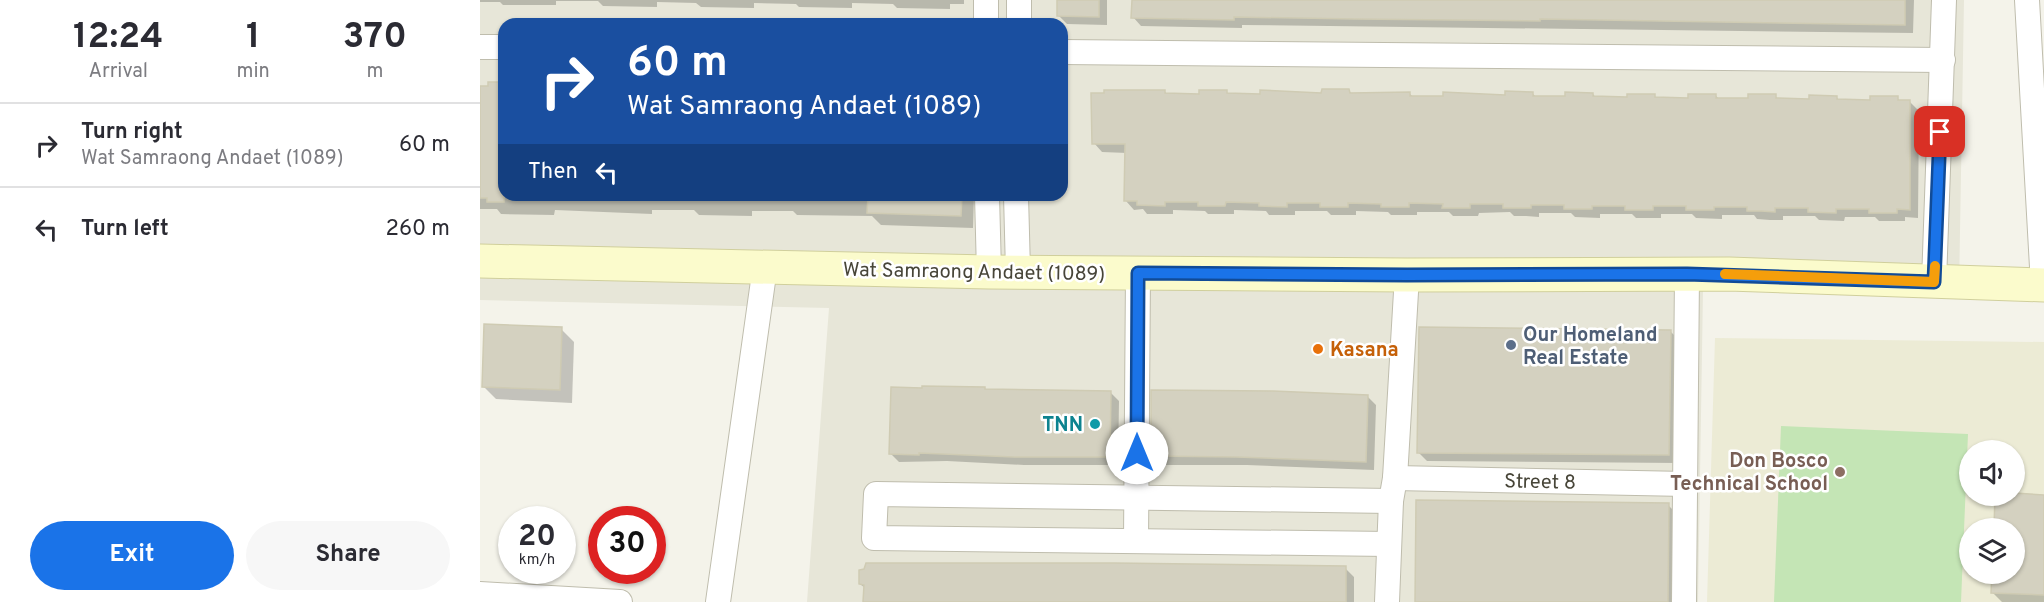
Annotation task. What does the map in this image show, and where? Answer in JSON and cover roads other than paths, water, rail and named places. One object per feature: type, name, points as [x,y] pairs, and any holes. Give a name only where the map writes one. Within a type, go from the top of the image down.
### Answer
[{"type":"main road","name":"Wat Samraong Andaet (1089)","points":[[480,261],[1138,273],[1687,274],[2044,285]]},
{"type":"street","points":[[986,0],[986,18]]},
{"type":"street","points":[[1018,18],[1019,0]]},
{"type":"street","points":[[1934,282],[1944,0]]},
{"type":"street","points":[[2027,0],[2044,285]]},
{"type":"street","points":[[480,47],[498,47]]},
{"type":"street","points":[[1068,52],[1943,60]]},
{"type":"street","points":[[988,201],[1003,271]]},
{"type":"street","points":[[1003,271],[1015,201]]},
{"type":"street","points":[[717,602],[765,267]]},
{"type":"street","points":[[1138,273],[1136,541],[1389,544]]},
{"type":"street","points":[[1684,602],[1687,274]]},
{"type":"street","points":[[1387,602],[1407,275]]},
{"type":"street","name":"Street 8","points":[[1136,541],[874,538],[876,494],[1137,498],[1393,489],[1686,484]]},
{"type":"street","points":[[480,594],[620,602]]},
{"type":"place","name":"Our Homeland Real Estate","points":[[1511,345]]},
{"type":"place","name":"Kasana","points":[[1318,349]]},
{"type":"place","name":"TNN","points":[[1095,424]]},
{"type":"place","name":"Don Bosco Technical School","points":[[1840,472]]}]
